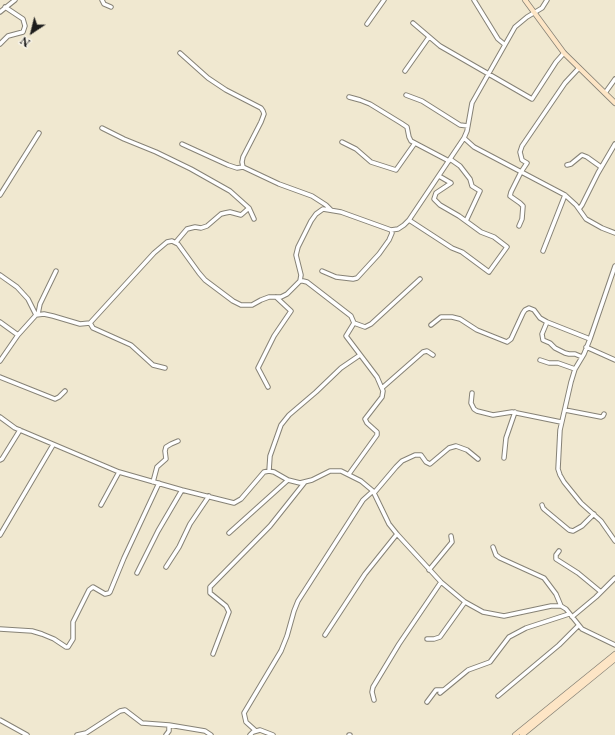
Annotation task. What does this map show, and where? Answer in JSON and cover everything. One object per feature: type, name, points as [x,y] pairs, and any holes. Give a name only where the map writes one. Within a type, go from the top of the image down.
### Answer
[{"type":"main road","points":[[525,0],[564,53],[615,103]]},
{"type":"main road","points":[[515,735],[615,654]]},
{"type":"main road","points":[[522,735],[615,659]]},
{"type":"street","points":[[0,12],[15,0]]},
{"type":"street","points":[[102,0],[104,4],[111,7]]},
{"type":"street","points":[[367,24],[384,0]]},
{"type":"street","points":[[474,0],[495,35],[504,44]]},
{"type":"street","points":[[37,314],[53,316],[80,324],[90,322],[161,246],[172,241],[176,242],[180,246],[198,273],[205,280],[233,301],[241,305],[252,305],[266,298],[281,297],[287,294],[300,282],[301,275],[296,255],[298,247],[311,221],[316,214],[323,209],[331,210],[391,230],[398,229],[409,220],[464,138],[468,126],[472,103],[487,74],[515,27],[520,22],[542,8],[547,0]]},
{"type":"street","points":[[0,44],[8,36],[24,32],[25,26],[24,19],[5,7]]},
{"type":"street","points":[[413,23],[440,46],[487,74],[532,98],[556,62],[564,53]]},
{"type":"street","points":[[406,71],[429,37]]},
{"type":"street","points":[[180,53],[208,78],[226,90],[261,108],[263,111],[264,114],[261,122],[243,157],[243,167]]},
{"type":"street","points":[[519,226],[522,219],[524,206],[510,196],[521,172],[527,163],[522,160],[520,152],[522,146],[565,83],[579,68]]},
{"type":"street","points":[[605,93],[615,79]]},
{"type":"street","points":[[406,95],[422,101],[460,125],[468,126]]},
{"type":"street","points":[[349,98],[370,104],[407,128],[409,137],[414,143],[460,166],[470,179],[472,186],[480,191],[466,221]]},
{"type":"street","points":[[102,128],[191,169],[230,192],[249,208],[254,219]]},
{"type":"street","points":[[0,195],[39,133]]},
{"type":"street","points":[[464,138],[474,147],[565,195],[591,223],[615,233]]},
{"type":"street","points":[[342,142],[356,149],[371,162],[395,170],[398,168],[414,143]]},
{"type":"street","points":[[182,144],[233,167],[243,167],[279,184],[316,198],[331,210]]},
{"type":"street","points":[[578,209],[582,205],[601,167],[615,144]]},
{"type":"street","points":[[567,165],[571,164],[582,155],[601,167]]},
{"type":"street","points":[[409,220],[452,248],[462,252],[489,272],[506,247],[494,237],[481,232],[440,205],[434,199],[436,193],[451,183],[439,176]]},
{"type":"street","points":[[543,251],[565,195]]},
{"type":"street","points":[[176,242],[187,230],[195,227],[201,228],[207,226],[221,214],[230,212],[241,215],[249,208]]},
{"type":"street","points":[[322,271],[336,277],[353,280],[357,278],[379,254],[389,240],[392,233],[391,230]]},
{"type":"street","points":[[615,266],[590,339],[575,369],[561,422],[558,442],[558,469],[560,476],[577,499],[601,521],[615,541]]},
{"type":"street","points":[[0,361],[18,335],[37,314],[39,306],[56,271]]},
{"type":"street","points":[[0,275],[16,287],[28,299],[37,314]]},
{"type":"street","points":[[300,282],[304,281],[351,316],[354,323],[365,327],[371,324],[420,279]]},
{"type":"street","points":[[268,387],[258,368],[274,336],[291,310],[276,297]]},
{"type":"street","points":[[431,326],[441,317],[452,317],[460,319],[477,330],[507,342],[511,339],[523,313],[527,309],[534,310],[540,318],[547,322],[590,339]]},
{"type":"street","points":[[0,322],[18,335]]},
{"type":"street","points":[[90,322],[93,328],[131,345],[153,365],[165,368]]},
{"type":"street","points":[[547,322],[542,340],[550,343],[555,348],[565,353],[575,354],[582,357]]},
{"type":"street","points":[[349,474],[377,435],[377,432],[365,420],[383,394],[377,377],[345,335],[354,323]]},
{"type":"street","points":[[586,347],[615,360]]},
{"type":"street","points":[[382,388],[423,352],[427,351],[434,355]]},
{"type":"street","points":[[269,471],[270,456],[282,425],[290,415],[341,368],[360,355]]},
{"type":"street","points":[[540,360],[549,363],[558,363],[575,369]]},
{"type":"street","points":[[0,378],[55,399],[60,397],[65,390]]},
{"type":"street","points":[[472,393],[471,403],[477,411],[493,415],[505,412],[515,412],[561,422]]},
{"type":"street","points":[[565,410],[600,417],[604,416],[604,414]]},
{"type":"street","points":[[504,458],[506,438],[515,412]]},
{"type":"street","points":[[1,420],[53,445],[118,472],[234,503],[238,502],[264,472],[274,472],[288,480],[305,482],[333,470],[341,471],[349,474],[368,486],[374,492],[390,524],[397,534],[429,570],[465,602],[483,612],[504,616],[551,606],[561,606]]},
{"type":"street","points":[[0,460],[2,460],[20,430]]},
{"type":"street","points":[[153,482],[157,467],[166,458],[166,447],[178,441]]},
{"type":"street","points":[[0,535],[53,445]]},
{"type":"street","points":[[256,731],[246,722],[244,713],[281,651],[298,601],[363,500],[374,492],[402,461],[415,455],[421,455],[426,462],[430,464],[449,448],[456,446],[467,450],[478,459]]},
{"type":"street","points":[[101,505],[118,472]]},
{"type":"street","points":[[229,533],[288,480]]},
{"type":"street","points":[[213,654],[229,612],[226,606],[210,592],[210,587],[270,526],[305,482]]},
{"type":"street","points":[[0,629],[37,632],[68,647],[73,639],[73,622],[89,590],[93,587],[104,594],[109,594],[159,483]]},
{"type":"street","points":[[137,573],[158,531],[182,490]]},
{"type":"street","points":[[166,567],[190,524],[209,496]]},
{"type":"street","points":[[542,505],[545,510],[569,530],[573,531],[582,526],[594,514]]},
{"type":"street","points":[[325,635],[365,574],[397,534]]},
{"type":"street","points":[[429,570],[452,542],[451,536]]},
{"type":"street","points":[[493,547],[496,555],[500,558],[544,578],[556,594],[561,606],[571,615],[578,626],[585,631],[615,645]]},
{"type":"street","points":[[559,551],[556,555],[556,559],[578,573],[601,592]]},
{"type":"street","points":[[440,693],[468,670],[490,662],[509,637],[530,627],[571,615],[601,592],[615,578]]},
{"type":"street","points":[[374,700],[372,692],[373,687],[399,644],[441,582]]},
{"type":"street","points":[[427,639],[440,637],[465,602]]},
{"type":"street","points":[[498,696],[559,645],[578,626]]},
{"type":"street","points":[[427,702],[436,690],[444,690]]},
{"type":"street","points":[[79,735],[86,733],[122,710],[127,711],[142,723],[169,725],[205,731],[211,735]]},
{"type":"street","points":[[0,720],[27,735]]},
{"type":"street","points":[[166,735],[169,730],[169,725]]},
{"type":"street","points":[[250,735],[256,731],[264,731],[273,735]]}]
